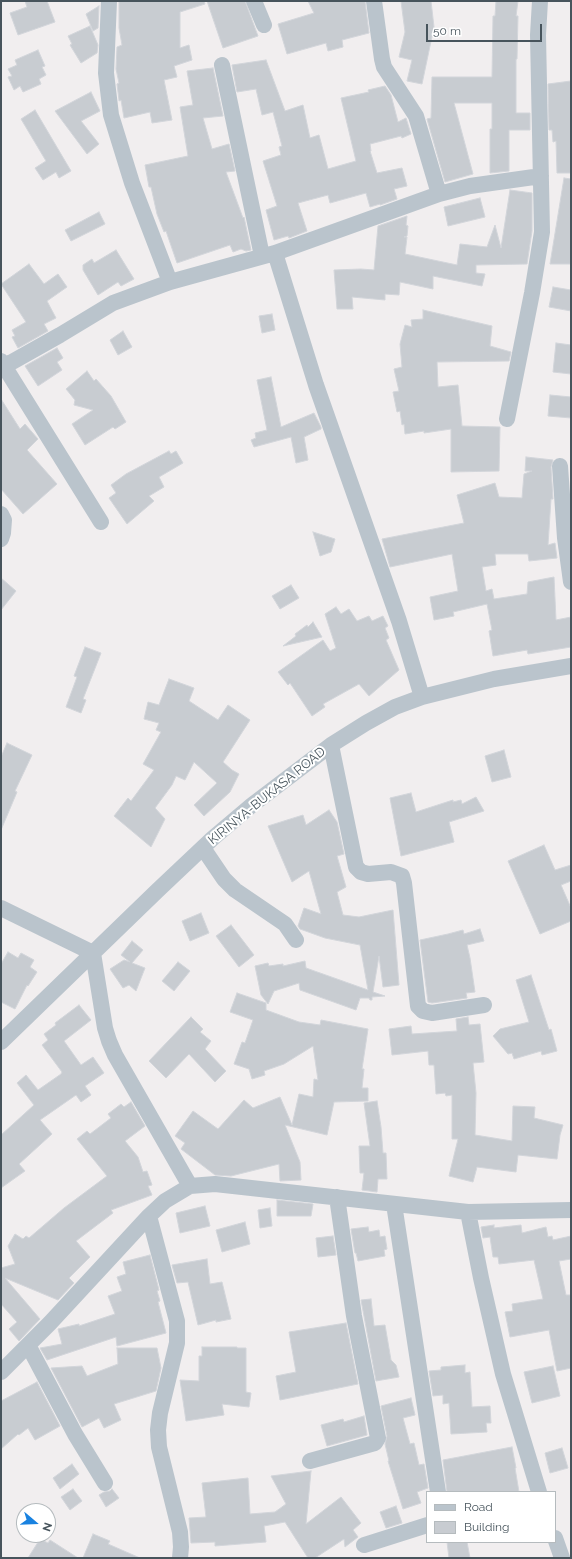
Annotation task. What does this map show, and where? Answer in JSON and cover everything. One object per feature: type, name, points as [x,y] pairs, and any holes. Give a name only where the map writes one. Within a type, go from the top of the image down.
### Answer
[{"type":"street","points":[[109,1],[106,73],[111,115],[132,183],[170,282]]},
{"type":"street","points":[[254,1],[264,24]]},
{"type":"street","points":[[374,1],[384,67],[416,116],[439,194]]},
{"type":"street","points":[[507,419],[532,293],[542,232],[538,34],[540,1]]},
{"type":"street","points":[[222,65],[268,255],[316,385],[399,621],[422,697]]},
{"type":"street","points":[[100,522],[2,364],[12,362],[113,303],[170,282],[268,255],[439,194],[470,186],[541,176]]},
{"type":"street","points":[[560,466],[565,538],[571,582]]},
{"type":"street","points":[[1,514],[4,520],[1,539]]},
{"type":"street","name":"KIRINYA-BUKASA ROAD","points":[[2,1039],[203,848],[252,805],[331,744],[389,710],[422,697],[494,679],[571,666]]},
{"type":"street","points":[[331,744],[356,867],[361,872],[368,874],[391,872],[402,876],[418,1006],[423,1011],[432,1014],[484,1005]]},
{"type":"street","points":[[203,848],[224,879],[235,890],[286,924],[296,940]]},
{"type":"street","points":[[1,908],[93,953],[105,1028],[109,1042],[190,1186]]},
{"type":"street","points":[[1,1372],[148,1216],[165,1201],[190,1186],[215,1184],[468,1212],[571,1210]]},
{"type":"street","points":[[310,1461],[375,1443],[378,1438],[354,1316],[337,1198]]},
{"type":"street","points":[[394,1204],[438,1491]]},
{"type":"street","points":[[468,1212],[480,1278],[503,1374],[540,1491]]},
{"type":"street","points":[[148,1216],[177,1321],[177,1343],[160,1413],[158,1430],[159,1447],[180,1532],[180,1558]]},
{"type":"street","points":[[28,1345],[75,1434],[105,1483]]},
{"type":"street","points":[[364,1545],[426,1525]]},
{"type":"street","points":[[556,1541],[562,1558]]},
{"type":"building","points":[[25,1],[47,1],[55,22],[18,35],[10,13],[27,7]]},
{"type":"building","points":[[119,1],[204,1],[205,4],[180,12],[180,48],[189,45],[192,60],[174,66],[177,77],[164,80],[172,120],[152,123],[150,112],[124,118],[121,100],[119,101],[117,84],[119,83],[116,69],[117,47],[122,45],[119,28]]},
{"type":"building","points":[[207,1],[245,1],[258,36],[223,48]]},
{"type":"building","points":[[308,1],[365,1],[369,33],[342,40],[343,47],[328,51],[326,43],[287,54],[278,24],[314,13]]},
{"type":"building","points":[[401,1],[431,1],[434,27],[422,84],[407,81],[412,60],[399,57],[405,32]]},
{"type":"building","points":[[496,1],[518,1],[516,16],[518,16],[516,113],[530,113],[530,130],[509,130],[509,171],[490,173],[490,129],[492,129],[492,103],[454,103],[473,174],[445,182],[427,119],[431,118],[432,77],[492,77],[493,16],[495,16]]},
{"type":"building","points":[[99,6],[98,28],[93,31],[86,14]]},
{"type":"building","points":[[90,26],[98,45],[97,53],[81,63],[70,45],[72,44],[68,36]]},
{"type":"building","points":[[38,50],[45,66],[42,67],[46,75],[39,79],[41,84],[23,92],[20,86],[14,90],[8,77],[12,76],[8,69],[17,65],[15,60]]},
{"type":"building","points":[[266,60],[285,111],[303,105],[310,138],[319,135],[328,169],[356,161],[341,98],[369,92],[368,90],[385,86],[391,95],[398,122],[406,118],[411,134],[402,138],[401,136],[370,144],[370,151],[377,173],[402,168],[407,186],[394,189],[397,199],[370,207],[366,193],[330,203],[328,195],[298,203],[307,231],[289,238],[288,236],[274,240],[266,210],[277,206],[263,161],[281,155],[279,147],[282,146],[273,112],[262,115],[256,89],[237,92],[232,65]]},
{"type":"building","points":[[213,68],[223,116],[203,118],[212,149],[229,144],[235,171],[226,172],[243,218],[244,217],[251,250],[246,251],[241,249],[233,252],[230,245],[177,263],[166,231],[164,232],[157,214],[151,187],[149,187],[145,165],[188,156],[180,107],[193,105],[187,71]]},
{"type":"building","points":[[571,81],[571,173],[557,173],[556,141],[553,142],[552,130],[549,130],[548,84]]},
{"type":"building","points":[[91,92],[100,111],[81,121],[99,144],[87,154],[55,111]]},
{"type":"building","points":[[35,110],[71,171],[59,178],[56,172],[43,180],[35,168],[46,161],[21,119]]},
{"type":"building","points":[[564,178],[571,179],[571,264],[550,264]]},
{"type":"building","points":[[510,190],[532,193],[532,231],[527,264],[476,265],[476,273],[485,274],[482,286],[433,276],[433,289],[400,282],[399,295],[385,294],[385,300],[352,297],[353,309],[337,309],[334,270],[374,270],[378,226],[407,216],[407,236],[404,237],[407,237],[405,254],[457,265],[460,244],[487,247],[495,225],[501,248]]},
{"type":"building","points":[[480,198],[485,217],[448,226],[444,207]]},
{"type":"building","points":[[99,212],[105,224],[71,241],[65,230]]},
{"type":"building","points":[[116,250],[134,279],[121,286],[118,282],[98,295],[83,270],[83,265],[92,259],[94,263]]},
{"type":"building","points":[[29,264],[44,284],[58,274],[67,287],[47,301],[56,318],[44,324],[48,331],[18,348],[12,337],[15,336],[12,330],[26,322],[1,284]]},
{"type":"building","points":[[553,287],[571,290],[571,311],[549,307]]},
{"type":"building","points":[[423,310],[492,326],[490,346],[511,352],[509,361],[437,362],[438,387],[458,385],[462,426],[500,427],[499,471],[451,472],[451,429],[405,434],[404,424],[402,425],[400,411],[397,412],[393,392],[399,391],[394,369],[402,367],[400,344],[405,325],[412,327],[411,320],[423,319]]},
{"type":"building","points":[[272,314],[275,330],[262,333],[259,316]]},
{"type":"building","points":[[123,331],[132,347],[118,355],[110,340]]},
{"type":"building","points":[[556,343],[571,345],[571,374],[553,372]]},
{"type":"building","points":[[57,348],[63,358],[57,362],[62,370],[38,386],[25,366]]},
{"type":"building","points":[[87,371],[94,381],[96,379],[111,396],[126,422],[115,429],[113,427],[85,445],[72,424],[93,410],[74,405],[75,400],[66,389]]},
{"type":"building","points":[[271,377],[281,427],[314,413],[321,427],[321,429],[304,437],[308,460],[296,463],[291,437],[254,447],[251,440],[256,438],[255,433],[267,430],[257,380]]},
{"type":"building","points":[[550,395],[571,397],[571,418],[548,416]]},
{"type":"building","points":[[1,399],[20,429],[25,424],[38,439],[27,450],[57,484],[23,514],[1,489]]},
{"type":"building","points":[[169,451],[171,454],[176,451],[183,463],[159,477],[164,487],[149,496],[154,501],[127,524],[109,498],[116,493],[111,485],[126,474]]},
{"type":"building","points":[[526,457],[553,460],[551,467],[553,499],[551,499],[548,545],[555,543],[557,558],[529,561],[528,554],[495,554],[496,565],[482,567],[486,591],[492,589],[494,599],[527,594],[528,582],[554,577],[556,620],[571,617],[571,647],[528,654],[527,650],[493,656],[489,631],[492,630],[487,604],[453,612],[454,616],[434,620],[430,597],[458,591],[452,554],[390,567],[382,539],[464,523],[457,495],[495,483],[499,497],[522,498],[524,474],[532,471],[525,471]]},
{"type":"building","points":[[313,532],[335,539],[331,552],[320,556]]},
{"type":"building","points":[[1,578],[16,591],[1,610]]},
{"type":"building","points":[[291,585],[299,598],[280,609],[272,596]]},
{"type":"building","points":[[336,607],[341,614],[349,609],[357,621],[369,616],[372,621],[383,616],[388,626],[385,628],[389,638],[386,640],[399,670],[369,696],[359,684],[323,704],[325,707],[312,716],[290,683],[288,685],[278,672],[323,640],[330,651],[336,648],[325,614]]},
{"type":"building","points":[[313,622],[322,637],[283,646],[296,636],[295,634],[307,625],[308,627]]},
{"type":"building","points":[[85,647],[101,653],[83,699],[86,700],[81,713],[66,707],[77,677],[74,676]]},
{"type":"building","points":[[169,679],[194,688],[189,701],[218,720],[228,705],[250,720],[223,762],[239,774],[230,792],[204,816],[194,805],[217,783],[194,762],[185,780],[176,776],[172,785],[155,808],[165,819],[151,847],[114,816],[128,798],[131,801],[154,770],[143,764],[161,732],[156,730],[159,723],[144,719],[148,702],[159,705]]},
{"type":"building","points":[[7,743],[32,755],[15,791],[17,792],[1,830],[1,757]]},
{"type":"building","points":[[504,750],[511,777],[492,782],[485,756]]},
{"type":"building","points":[[411,793],[416,812],[453,800],[453,802],[461,800],[462,804],[476,797],[484,811],[449,822],[454,842],[401,856],[390,798]]},
{"type":"building","points":[[329,810],[337,822],[344,854],[337,856],[346,887],[337,892],[343,915],[359,917],[393,910],[399,985],[383,987],[379,956],[373,992],[385,996],[372,997],[372,1000],[369,998],[360,998],[356,1010],[300,990],[299,983],[274,991],[268,1004],[261,995],[255,966],[268,963],[269,966],[283,964],[283,966],[305,961],[306,968],[368,990],[360,945],[325,938],[300,929],[298,926],[304,908],[321,914],[309,871],[292,882],[268,826],[303,815],[306,825]]},
{"type":"building","points":[[544,845],[555,870],[571,865],[571,881],[561,885],[571,908],[571,921],[540,934],[508,861]]},
{"type":"building","points":[[201,913],[209,933],[190,941],[182,921]]},
{"type":"building","points":[[231,925],[254,955],[239,967],[216,936]]},
{"type":"building","points":[[480,929],[484,941],[467,945],[475,992],[466,993],[467,998],[432,1003],[428,1002],[420,940],[463,930],[464,934]]},
{"type":"building","points":[[132,941],[143,950],[132,963],[145,968],[136,991],[129,985],[123,988],[110,969],[124,960],[130,962],[121,955]]},
{"type":"building","points":[[8,952],[18,958],[21,953],[34,960],[30,967],[37,972],[28,986],[27,985],[15,1009],[1,1002],[1,964]]},
{"type":"building","points":[[178,962],[190,971],[174,991],[162,981]]},
{"type":"building","points":[[531,975],[549,1030],[551,1029],[557,1051],[542,1055],[541,1051],[514,1059],[512,1053],[508,1054],[493,1036],[500,1029],[529,1022],[516,980]]},
{"type":"building","points":[[237,993],[266,1003],[266,1010],[299,1022],[320,1025],[321,1020],[368,1029],[362,1069],[364,1069],[362,1088],[368,1088],[368,1101],[334,1102],[327,1135],[285,1125],[300,1162],[301,1180],[280,1181],[279,1164],[231,1176],[215,1175],[181,1149],[185,1143],[175,1136],[193,1111],[218,1129],[244,1100],[253,1108],[280,1097],[292,1125],[299,1094],[313,1097],[314,1079],[318,1080],[313,1046],[284,1064],[264,1071],[265,1075],[252,1079],[249,1069],[234,1064],[242,1042],[245,1043],[253,1020],[230,1012]]},
{"type":"building","points":[[79,1005],[91,1020],[64,1041],[81,1065],[93,1057],[104,1073],[85,1086],[91,1095],[81,1102],[76,1095],[40,1120],[52,1134],[19,1164],[25,1171],[1,1188],[1,1135],[34,1105],[17,1083],[26,1075],[38,1090],[61,1074],[62,1072],[42,1045],[48,1040],[44,1034],[56,1025],[55,1023]]},
{"type":"building","points":[[191,1017],[203,1029],[200,1032],[211,1041],[205,1049],[226,1071],[215,1082],[189,1054],[166,1078],[149,1061]]},
{"type":"building","points":[[468,1017],[469,1025],[480,1024],[484,1062],[473,1063],[476,1093],[475,1135],[512,1141],[513,1106],[535,1107],[534,1118],[563,1125],[560,1135],[557,1159],[518,1155],[516,1172],[477,1167],[473,1182],[449,1176],[458,1139],[452,1139],[452,1095],[446,1096],[445,1093],[436,1094],[434,1065],[429,1065],[428,1051],[392,1055],[389,1029],[411,1026],[412,1034],[457,1031],[456,1019]]},
{"type":"building","points":[[377,1101],[383,1153],[386,1153],[387,1179],[378,1179],[377,1192],[362,1190],[364,1173],[360,1173],[359,1146],[370,1146],[364,1103]]},
{"type":"building","points":[[131,1102],[145,1126],[125,1141],[138,1157],[143,1172],[147,1171],[152,1185],[148,1186],[152,1195],[111,1210],[113,1213],[76,1241],[90,1257],[69,1278],[74,1283],[58,1300],[5,1278],[40,1319],[19,1341],[9,1329],[17,1322],[1,1304],[1,1268],[15,1264],[8,1246],[15,1234],[23,1239],[26,1236],[29,1238],[64,1208],[107,1176],[77,1139],[87,1131],[90,1134],[111,1118],[108,1114],[121,1104],[124,1107]]},
{"type":"building","points":[[277,1200],[313,1204],[311,1216],[277,1216]]},
{"type":"building","points":[[205,1206],[210,1226],[180,1233],[176,1213]]},
{"type":"building","points":[[270,1208],[272,1226],[260,1228],[258,1210]]},
{"type":"building","points":[[245,1222],[250,1244],[222,1252],[216,1230]]},
{"type":"building","points":[[494,1225],[494,1228],[521,1225],[522,1233],[546,1227],[548,1237],[552,1236],[553,1240],[571,1236],[571,1259],[559,1261],[566,1295],[571,1295],[571,1368],[557,1371],[549,1330],[510,1337],[505,1312],[513,1311],[512,1304],[543,1299],[534,1260],[499,1264],[498,1257],[493,1257],[490,1237],[483,1238],[481,1227]]},
{"type":"building","points":[[368,1227],[369,1232],[379,1230],[380,1237],[385,1236],[387,1249],[384,1250],[385,1256],[358,1261],[355,1253],[351,1229]]},
{"type":"building","points":[[333,1236],[336,1255],[318,1257],[316,1238]]},
{"type":"building","points":[[150,1255],[159,1290],[157,1291],[160,1301],[158,1302],[166,1333],[117,1346],[116,1337],[47,1360],[40,1348],[62,1344],[58,1329],[79,1324],[79,1326],[115,1314],[108,1296],[122,1291],[117,1277],[126,1274],[123,1262]]},
{"type":"building","points":[[207,1259],[210,1284],[222,1282],[231,1319],[216,1322],[216,1320],[198,1325],[188,1282],[177,1283],[172,1265]]},
{"type":"building","points":[[371,1299],[374,1326],[385,1325],[391,1360],[396,1365],[399,1377],[376,1381],[361,1300]]},
{"type":"building","points":[[346,1323],[358,1384],[280,1400],[276,1376],[296,1372],[289,1332]]},
{"type":"building","points":[[202,1347],[246,1348],[246,1392],[251,1393],[249,1407],[222,1404],[224,1415],[186,1421],[180,1380],[199,1381],[199,1356],[202,1356]]},
{"type":"building","points":[[117,1348],[157,1348],[161,1368],[156,1391],[114,1404],[121,1420],[104,1428],[99,1418],[82,1427],[51,1368],[82,1366],[87,1376],[118,1364]]},
{"type":"building","points":[[465,1365],[465,1373],[470,1372],[472,1407],[490,1406],[491,1423],[486,1423],[487,1432],[451,1434],[449,1403],[443,1404],[443,1395],[433,1396],[429,1371],[441,1370],[441,1367]]},
{"type":"building","points":[[553,1366],[560,1396],[532,1403],[524,1372]]},
{"type":"building","points":[[37,1382],[60,1426],[35,1440],[28,1428],[19,1435],[18,1434],[1,1449],[1,1401]]},
{"type":"building","points":[[411,1398],[415,1415],[403,1418],[410,1444],[414,1443],[419,1465],[424,1464],[428,1488],[417,1492],[421,1503],[403,1509],[388,1461],[385,1444],[387,1436],[381,1406]]},
{"type":"building","points":[[364,1416],[367,1435],[327,1446],[321,1425],[343,1419],[344,1422]]},
{"type":"building","points":[[512,1447],[519,1491],[447,1491],[443,1460]]},
{"type":"building","points":[[562,1448],[568,1468],[550,1473],[545,1453]]},
{"type":"building","points":[[72,1464],[79,1474],[60,1489],[53,1478]]},
{"type":"building","points":[[311,1471],[306,1524],[341,1497],[361,1523],[353,1530],[358,1537],[345,1547],[344,1539],[315,1558],[308,1558],[285,1522],[264,1526],[266,1542],[215,1546],[215,1542],[191,1543],[189,1518],[206,1517],[202,1483],[248,1478],[250,1514],[275,1512],[286,1504],[271,1476]]},
{"type":"building","points":[[73,1489],[82,1501],[70,1510],[61,1497]]},
{"type":"building","points":[[112,1489],[119,1498],[106,1507],[99,1495]]},
{"type":"building","points":[[396,1506],[402,1523],[386,1528],[380,1512]]},
{"type":"building","points":[[93,1534],[110,1541],[108,1544],[140,1558],[83,1558]]},
{"type":"building","points":[[37,1543],[55,1543],[78,1558],[28,1558]]},
{"type":"building","points":[[447,1543],[467,1543],[470,1558],[449,1558]]}]
